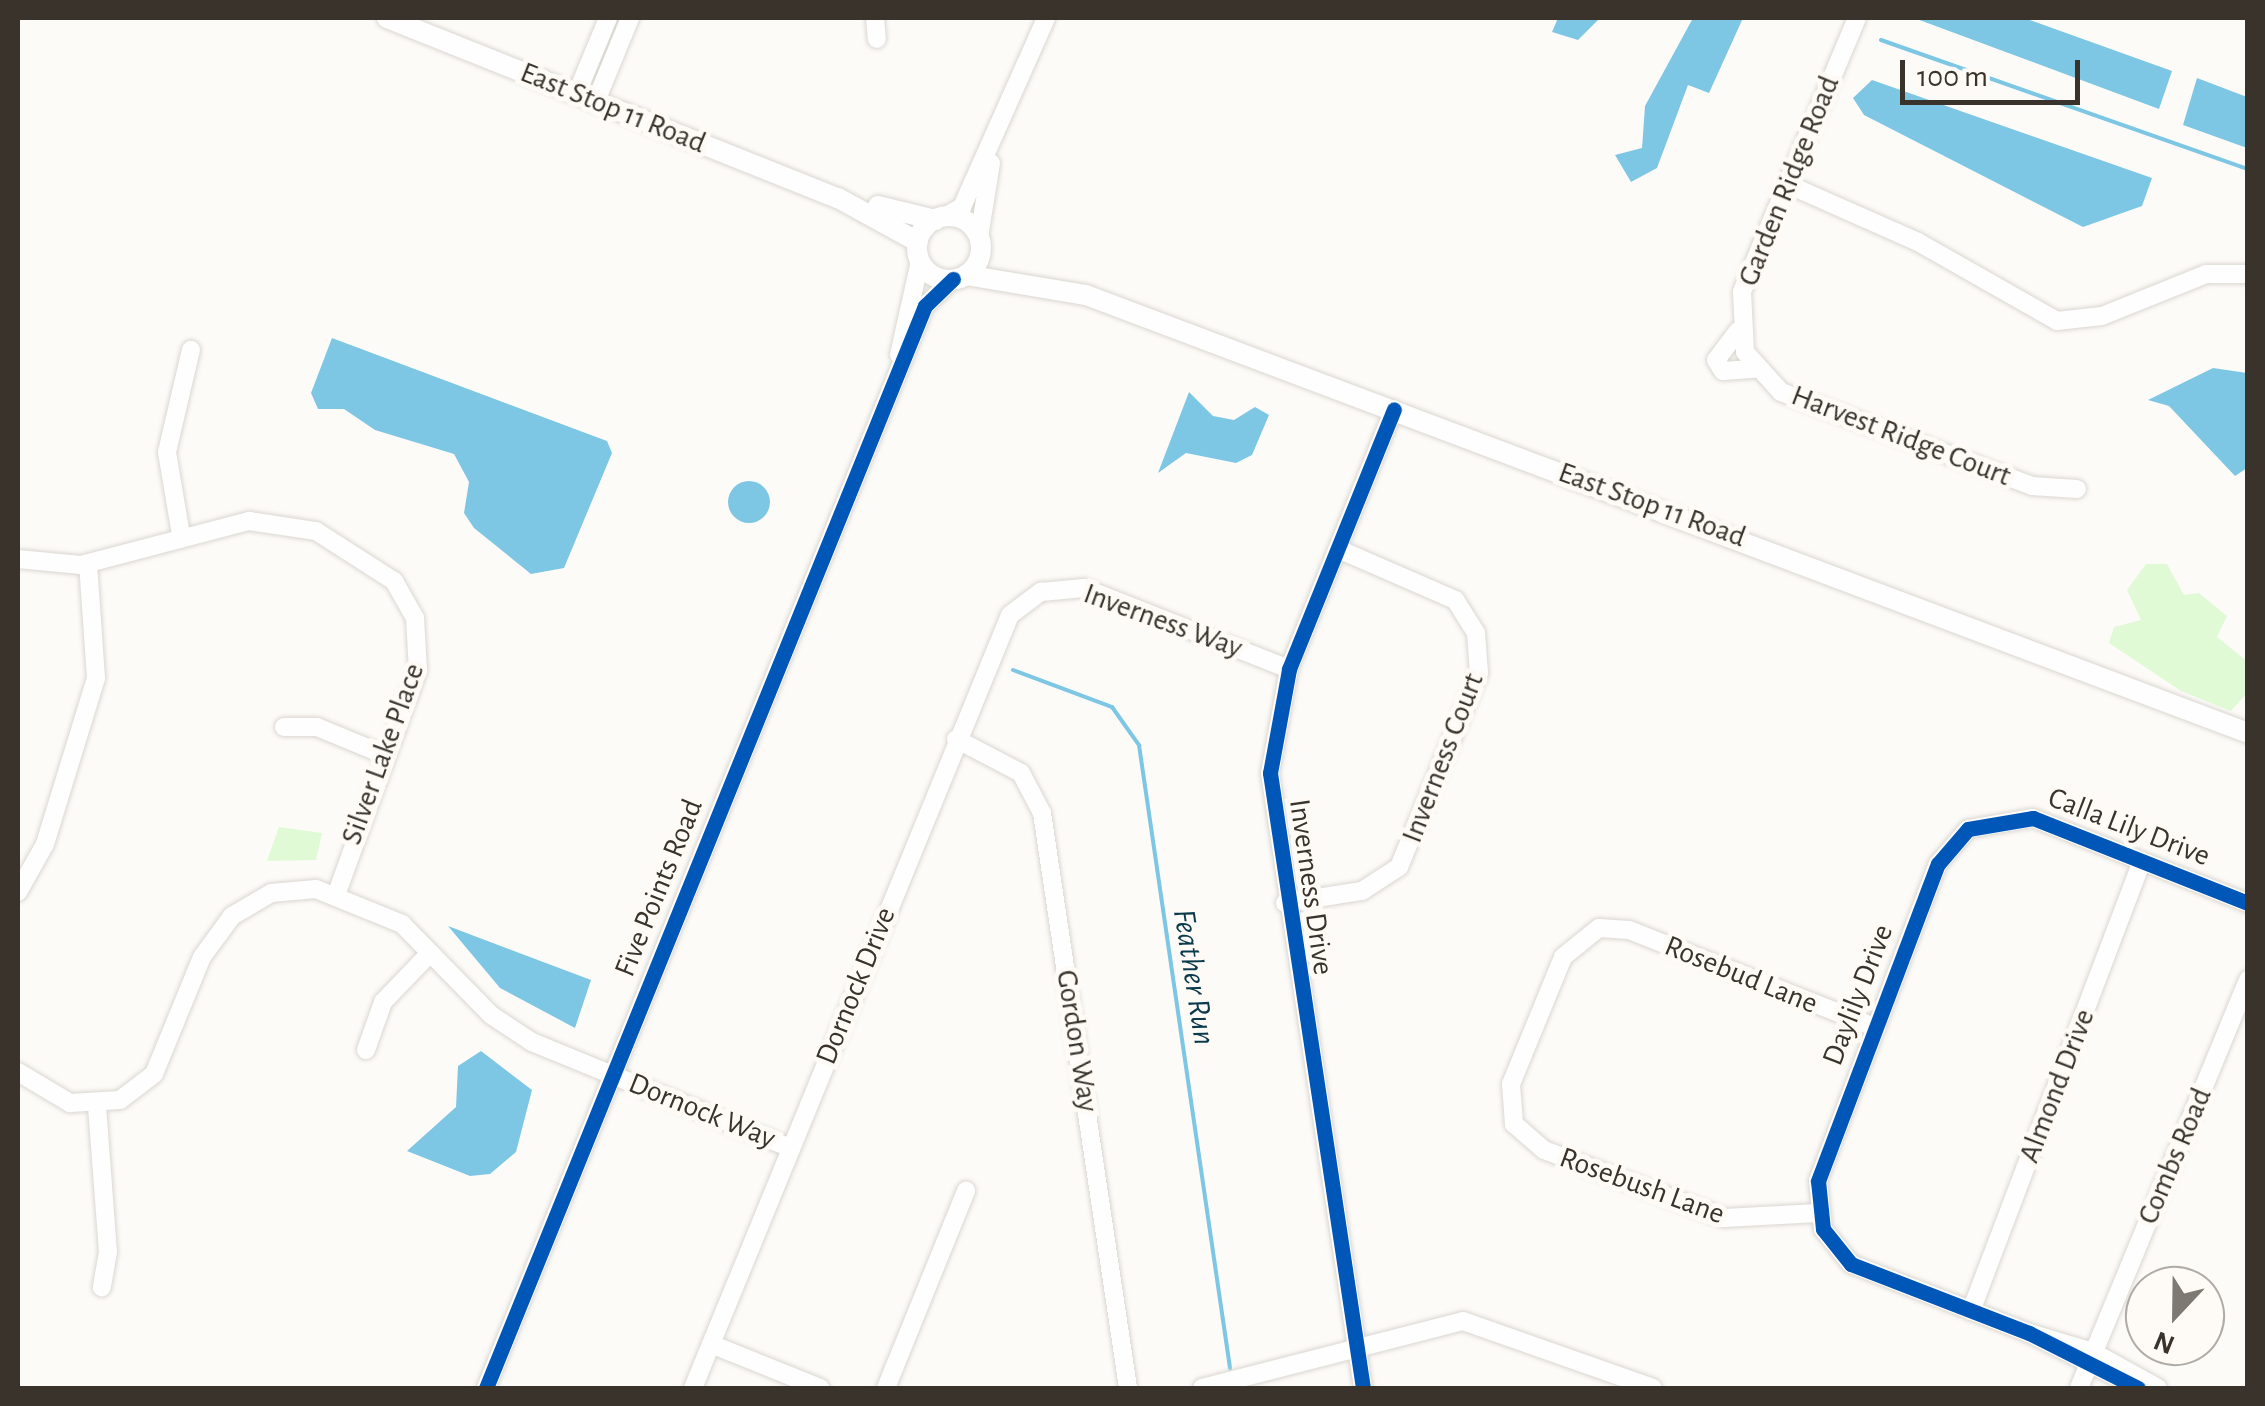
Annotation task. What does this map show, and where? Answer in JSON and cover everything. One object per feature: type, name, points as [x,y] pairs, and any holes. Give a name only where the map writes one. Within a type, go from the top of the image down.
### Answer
[{"type":"main road","name":"East Stop 11 Road","points":[[388,18],[838,198],[963,220],[980,244],[1086,295],[2216,717],[2248,733]]},
{"type":"main road","name":"East Stop 11 Road","points":[[838,198],[960,277],[1086,295]]},
{"type":"main road","points":[[919,252],[939,218]]},
{"type":"main road","points":[[960,277],[980,244]]},
{"type":"main road","name":"East Stop 11 Road","points":[[2216,717],[2248,722]]},
{"type":"street","points":[[587,97],[608,18]]},
{"type":"street","points":[[587,97],[630,18]]},
{"type":"street","points":[[875,18],[877,39]]},
{"type":"street","points":[[939,218],[962,207],[1046,18]]},
{"type":"street","name":"Garden Ridge Road","points":[[1754,369],[1723,371],[1716,360],[1741,340],[1742,292],[1857,18]]},
{"type":"street","points":[[980,244],[997,134]]},
{"type":"street","points":[[1787,184],[1918,242],[2058,321],[2102,316],[2199,276],[2248,274]]},
{"type":"street","name":"Five Points Road","points":[[885,408],[919,252]]},
{"type":"street","name":"Five Points Road","points":[[486,1388],[929,298],[960,277]]},
{"type":"street","name":"Harvest Ridge Court","points":[[1741,340],[1754,369],[1781,392],[2032,486],[2078,489]]},
{"type":"street","points":[[18,559],[88,564],[181,536],[166,452],[191,350]]},
{"type":"street","name":"Inverness Drive","points":[[1363,1388],[1353,1348],[1285,903],[1270,773],[1289,669],[1394,409]]},
{"type":"street","name":"Silver Lake Place","points":[[181,536],[249,521],[316,531],[379,567],[414,615],[418,670],[336,893]]},
{"type":"street","name":"Inverness Court","points":[[1285,903],[1362,891],[1399,867],[1478,676],[1477,639],[1455,600],[1338,549]]},
{"type":"street","points":[[18,892],[45,844],[96,678],[88,564]]},
{"type":"street","name":"Inverness Way","points":[[1036,595],[1095,590],[1289,669]]},
{"type":"street","name":"Dornock Drive","points":[[692,1388],[1003,624],[1036,595]]},
{"type":"street","points":[[284,727],[318,727],[385,755]]},
{"type":"street","name":"Gordon Way","points":[[956,739],[1012,766],[1042,813],[1128,1388]]},
{"type":"street","name":"Calla Lily Drive","points":[[1988,820],[2033,818],[2248,904]]},
{"type":"street","name":"Daylily Drive","points":[[1818,1212],[1821,1172],[1939,862],[1988,820]]},
{"type":"street","name":"Almond Drive","points":[[1972,1311],[2142,861]]},
{"type":"street","points":[[18,1072],[48,1096],[98,1106],[154,1074],[202,957],[232,916],[281,891],[336,893]]},
{"type":"street","name":"Dornock Way","points":[[336,893],[387,914],[504,1026],[790,1148]]},
{"type":"street","name":"Rosebud Lane","points":[[1519,1131],[1511,1084],[1560,962],[1578,939],[1605,928],[1876,1028]]},
{"type":"street","points":[[366,1050],[383,1002],[430,952]]},
{"type":"street","name":"Combs Road","points":[[2079,1388],[2240,1022],[2248,980]]},
{"type":"street","points":[[98,1106],[102,1287]]},
{"type":"street","name":"Rosebush Lane","points":[[1519,1131],[1544,1150],[1724,1218],[1818,1212]]},
{"type":"street","points":[[886,1388],[966,1192]]},
{"type":"street","points":[[1818,1212],[1851,1264],[2158,1388]]},
{"type":"street","points":[[1202,1388],[1469,1322],[1648,1388]]},
{"type":"street","points":[[711,1344],[820,1388]]},
{"type":"street","points":[[2090,1360],[2138,1388]]},
{"type":"green space","points":[[2146,564],[2167,564],[2184,595],[2199,593],[2227,616],[2217,637],[2248,662],[2247,693],[2231,711],[2181,691],[2109,643],[2114,627],[2141,620],[2127,590]]},
{"type":"green space","points":[[279,827],[322,833],[316,860],[267,861]]},
{"type":"water","points":[[1558,18],[1600,18],[1578,40],[1552,32]]},
{"type":"water","points":[[1693,18],[1743,18],[1709,93],[1688,85],[1657,168],[1631,182],[1615,155],[1642,148],[1645,106]]},
{"type":"water","points":[[1914,18],[2024,18],[2172,71],[2159,109]]},
{"type":"water","points":[[2197,78],[2247,97],[2247,148],[2183,125]]},
{"type":"water","points":[[1872,80],[2152,178],[2142,206],[2083,227],[1864,115],[1853,98]]},
{"type":"water","points":[[332,338],[607,441],[612,453],[564,568],[531,574],[474,528],[464,513],[469,482],[454,454],[375,430],[344,409],[318,409],[311,393]]},
{"type":"water","points":[[2213,368],[2247,373],[2247,468],[2235,476],[2169,406],[2148,400]]},
{"type":"water","points":[[1189,392],[1213,416],[1234,420],[1255,407],[1269,415],[1252,455],[1236,463],[1186,453],[1158,473]]},
{"type":"water","points":[[749,481],[764,487],[770,502],[764,517],[749,523],[734,517],[728,502],[734,487]]},
{"type":"water","points":[[448,926],[591,980],[575,1028],[500,988]]},
{"type":"water","points":[[481,1051],[532,1090],[516,1152],[490,1174],[470,1176],[407,1151],[456,1107],[458,1066]]},
{"type":"waterway","points":[[1881,40],[2248,169]]},
{"type":"waterway","name":"Feather Run","points":[[1013,670],[1112,707],[1139,745],[1230,1368]]},
{"type":"cycle path","points":[[486,1388],[925,306],[953,279]]},
{"type":"cycle path","points":[[1363,1388],[1270,773],[1289,669],[1394,409]]},
{"type":"cycle path","points":[[2138,1388],[2029,1333],[1851,1264],[1823,1229],[1818,1181],[1938,864],[1968,829],[2033,818],[2248,903]]}]
